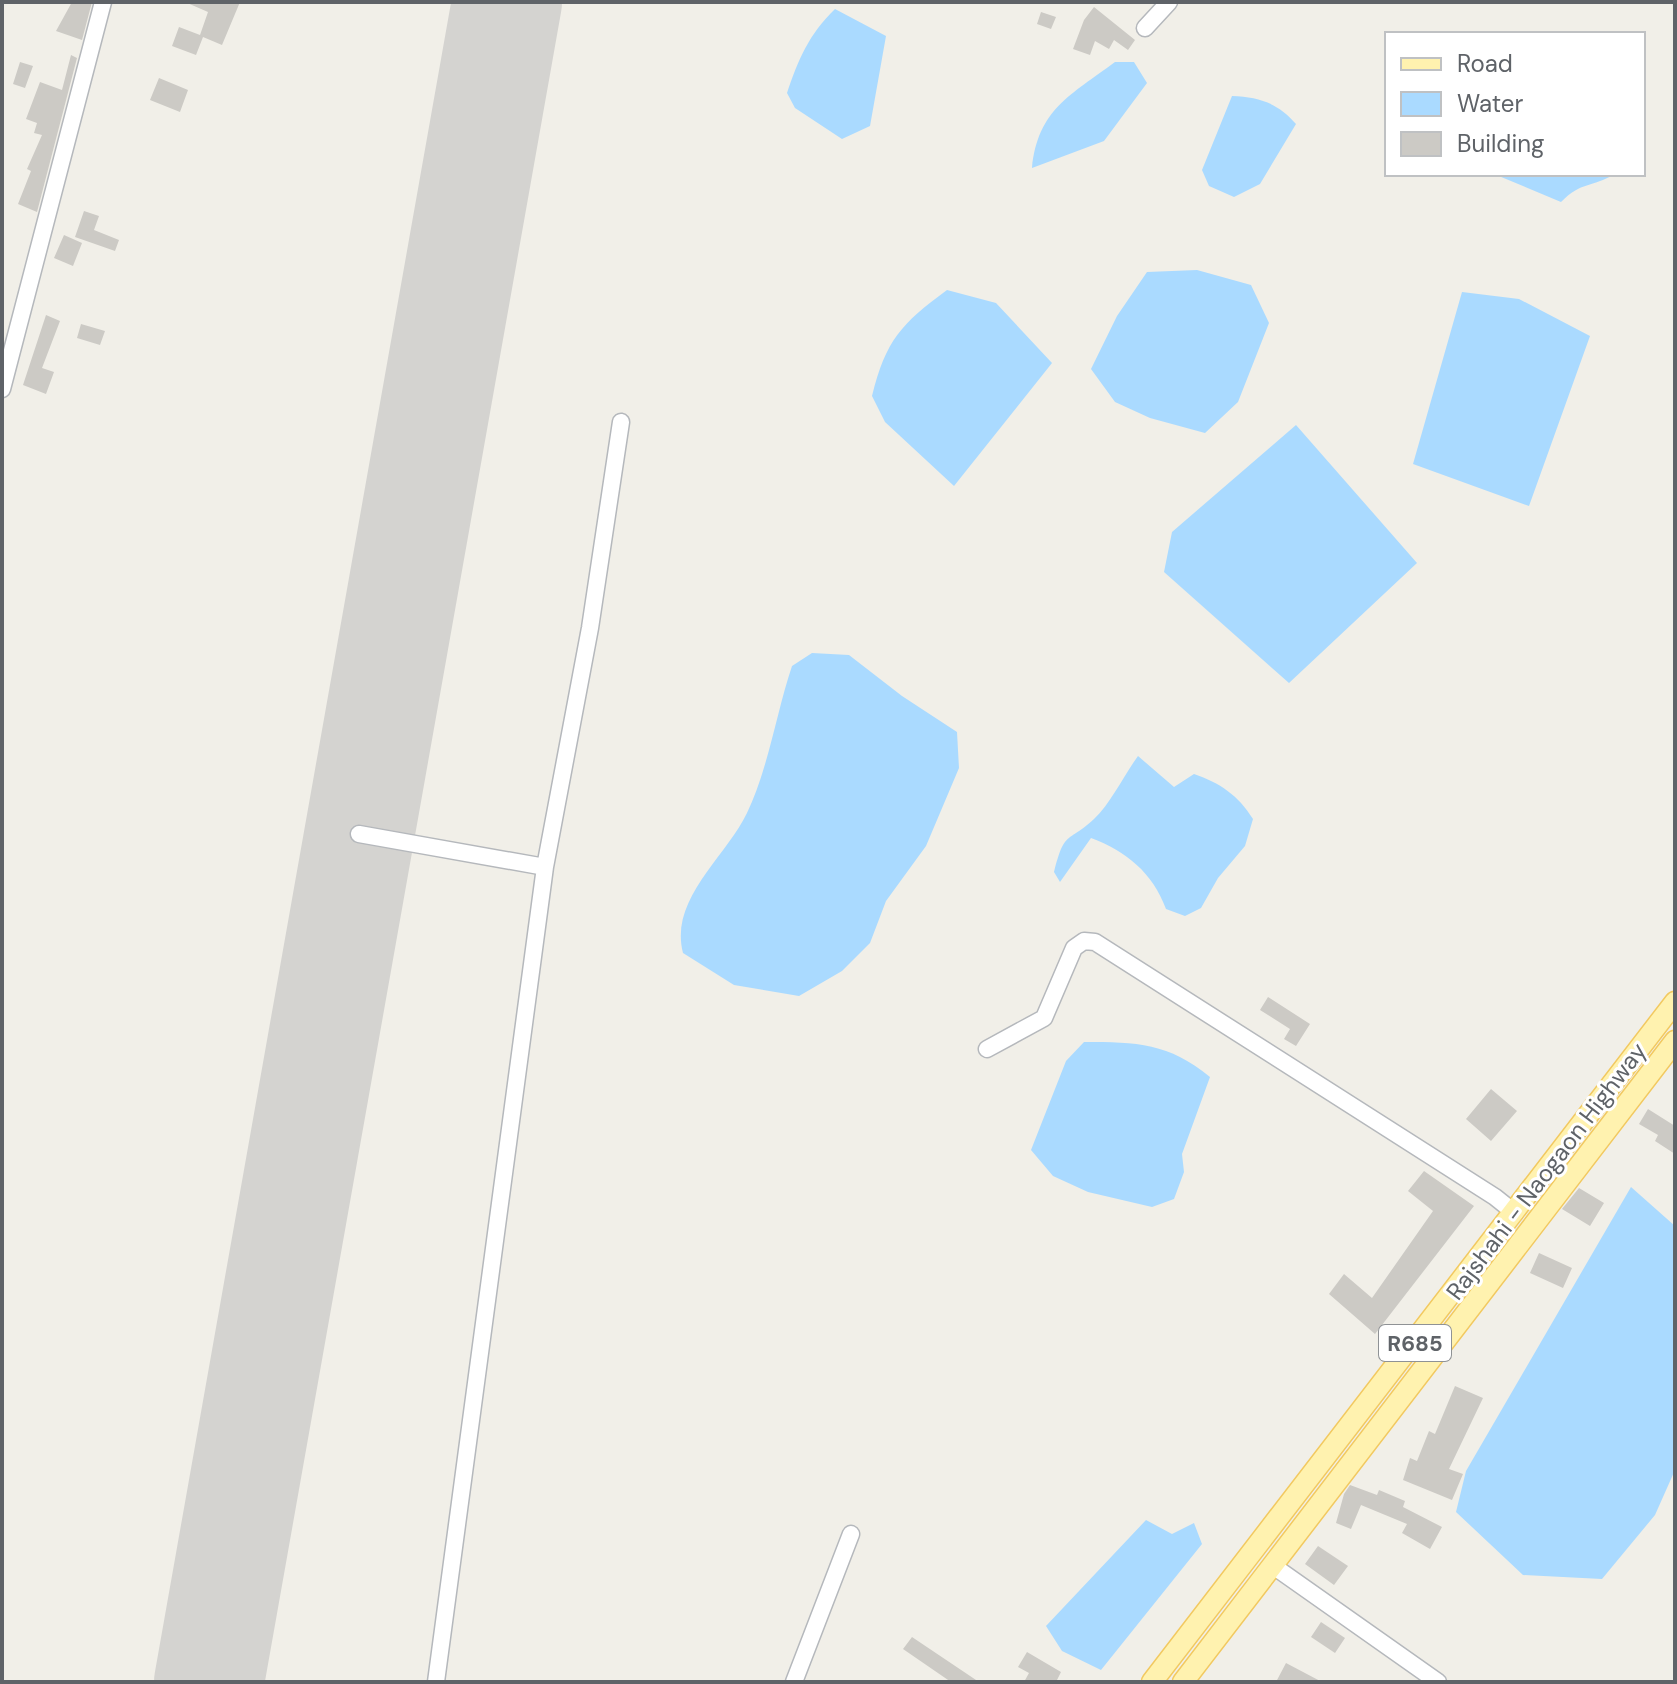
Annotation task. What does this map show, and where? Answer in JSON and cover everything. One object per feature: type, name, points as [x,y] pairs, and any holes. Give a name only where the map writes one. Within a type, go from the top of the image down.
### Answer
[{"type":"main road","name":"Rajshahi - Naogaon Highway","points":[[1152,1682],[1675,1002]]},
{"type":"main road","name":"Rajshahi - Naogaon Highway","points":[[1183,1682],[1675,1041]]},
{"type":"street","points":[[2,389],[103,2]]},
{"type":"street","points":[[1145,28],[1169,2]]},
{"type":"street","points":[[436,1682],[545,867],[590,628],[621,422]]},
{"type":"street","points":[[359,834],[545,867]]},
{"type":"street","points":[[987,1049],[1044,1018],[1074,948],[1084,941],[1095,942],[1495,1197],[1515,1213]]},
{"type":"street","points":[[794,1682],[851,1534]]},
{"type":"street","points":[[1272,1565],[1438,1682]]},
{"type":"water","points":[[835,9],[886,36],[870,126],[842,139],[795,108],[787,93],[805,48]]},
{"type":"water","points":[[1115,62],[1134,62],[1147,83],[1104,141],[1032,168],[1035,148],[1049,117],[1071,94]]},
{"type":"water","points":[[1232,96],[1267,102],[1296,124],[1260,184],[1234,197],[1209,186],[1202,170]]},
{"type":"water","points":[[1499,176],[1611,176],[1575,191],[1561,202]]},
{"type":"water","points":[[1197,270],[1251,285],[1269,323],[1238,402],[1205,433],[1150,418],[1115,402],[1091,369],[1117,316],[1147,272]]},
{"type":"water","points":[[947,290],[996,303],[1052,363],[954,486],[885,422],[872,396],[883,361],[898,335],[918,313]]},
{"type":"water","points":[[1462,292],[1519,299],[1590,336],[1529,506],[1413,464]]},
{"type":"water","points":[[1296,425],[1417,563],[1289,683],[1164,572],[1172,532]]},
{"type":"water","points":[[812,653],[849,655],[902,696],[957,732],[959,768],[926,846],[886,901],[870,943],[842,971],[799,996],[734,985],[683,953],[681,933],[692,897],[738,829],[755,795],[792,666]]},
{"type":"water","points":[[1138,756],[1174,787],[1194,774],[1212,781],[1235,797],[1253,819],[1245,846],[1218,878],[1201,908],[1185,916],[1166,909],[1154,885],[1137,865],[1091,838],[1060,882],[1054,872],[1064,843],[1100,812]]},
{"type":"water","points":[[1084,1042],[1152,1047],[1180,1057],[1210,1077],[1182,1154],[1184,1172],[1174,1199],[1152,1207],[1088,1192],[1053,1176],[1031,1150],[1066,1061]]},
{"type":"water","points":[[1631,1187],[1675,1226],[1675,1470],[1655,1515],[1602,1579],[1523,1575],[1456,1512],[1466,1471]]},
{"type":"water","points":[[1146,1520],[1172,1534],[1194,1523],[1202,1544],[1101,1670],[1062,1651],[1046,1626]]},
{"type":"building","points":[[72,2],[92,2],[82,40],[56,31]]},
{"type":"building","points":[[185,2],[240,2],[222,45],[203,37],[196,55],[172,46],[179,27],[200,35],[208,12]]},
{"type":"building","points":[[1094,7],[1135,40],[1128,50],[1114,40],[1109,49],[1095,41],[1090,55],[1073,49],[1084,20]]},
{"type":"building","points":[[1041,12],[1056,17],[1051,29],[1037,24]]},
{"type":"building","points":[[71,55],[77,58],[37,212],[18,204],[31,171],[27,169],[42,135],[34,133],[37,123],[26,119],[40,82],[62,90]]},
{"type":"building","points":[[20,62],[33,66],[25,88],[13,84]]},
{"type":"building","points":[[159,78],[188,90],[180,112],[150,100]]},
{"type":"building","points":[[84,211],[99,216],[94,230],[119,240],[115,251],[75,237]]},
{"type":"building","points":[[64,235],[82,243],[73,266],[54,258]]},
{"type":"building","points":[[46,315],[60,321],[42,368],[54,372],[46,394],[23,385]]},
{"type":"building","points":[[81,324],[105,331],[100,345],[77,338]]},
{"type":"building","points":[[1268,997],[1310,1024],[1296,1046],[1284,1039],[1290,1029],[1260,1010]]},
{"type":"building","points":[[1491,1089],[1517,1111],[1491,1141],[1466,1119]]},
{"type":"building","points":[[1648,1109],[1675,1126],[1675,1154],[1655,1141],[1658,1135],[1639,1124]]},
{"type":"building","points":[[1424,1171],[1474,1206],[1375,1334],[1329,1294],[1344,1274],[1372,1298],[1433,1211],[1408,1191]]},
{"type":"building","points":[[1579,1188],[1604,1203],[1590,1226],[1562,1209]]},
{"type":"building","points":[[1539,1253],[1572,1268],[1563,1288],[1530,1273]]},
{"type":"building","points":[[1455,1386],[1483,1398],[1449,1469],[1463,1474],[1452,1500],[1403,1480],[1410,1458],[1417,1461],[1429,1431],[1435,1434]]},
{"type":"building","points":[[1350,1485],[1377,1495],[1379,1490],[1405,1501],[1403,1507],[1442,1527],[1430,1549],[1402,1533],[1407,1524],[1361,1505],[1351,1529],[1336,1523],[1344,1494]]},
{"type":"building","points":[[1318,1546],[1348,1566],[1334,1585],[1305,1564]]},
{"type":"building","points":[[1321,1622],[1345,1638],[1335,1653],[1311,1637]]},
{"type":"building","points":[[912,1637],[979,1682],[951,1682],[903,1649]]},
{"type":"building","points":[[1027,1652],[1061,1672],[1056,1682],[1024,1682],[1029,1673],[1018,1667]]},
{"type":"building","points":[[1286,1663],[1322,1682],[1276,1682]]},
{"type":"runway","points":[[209,1682],[507,2]]}]
